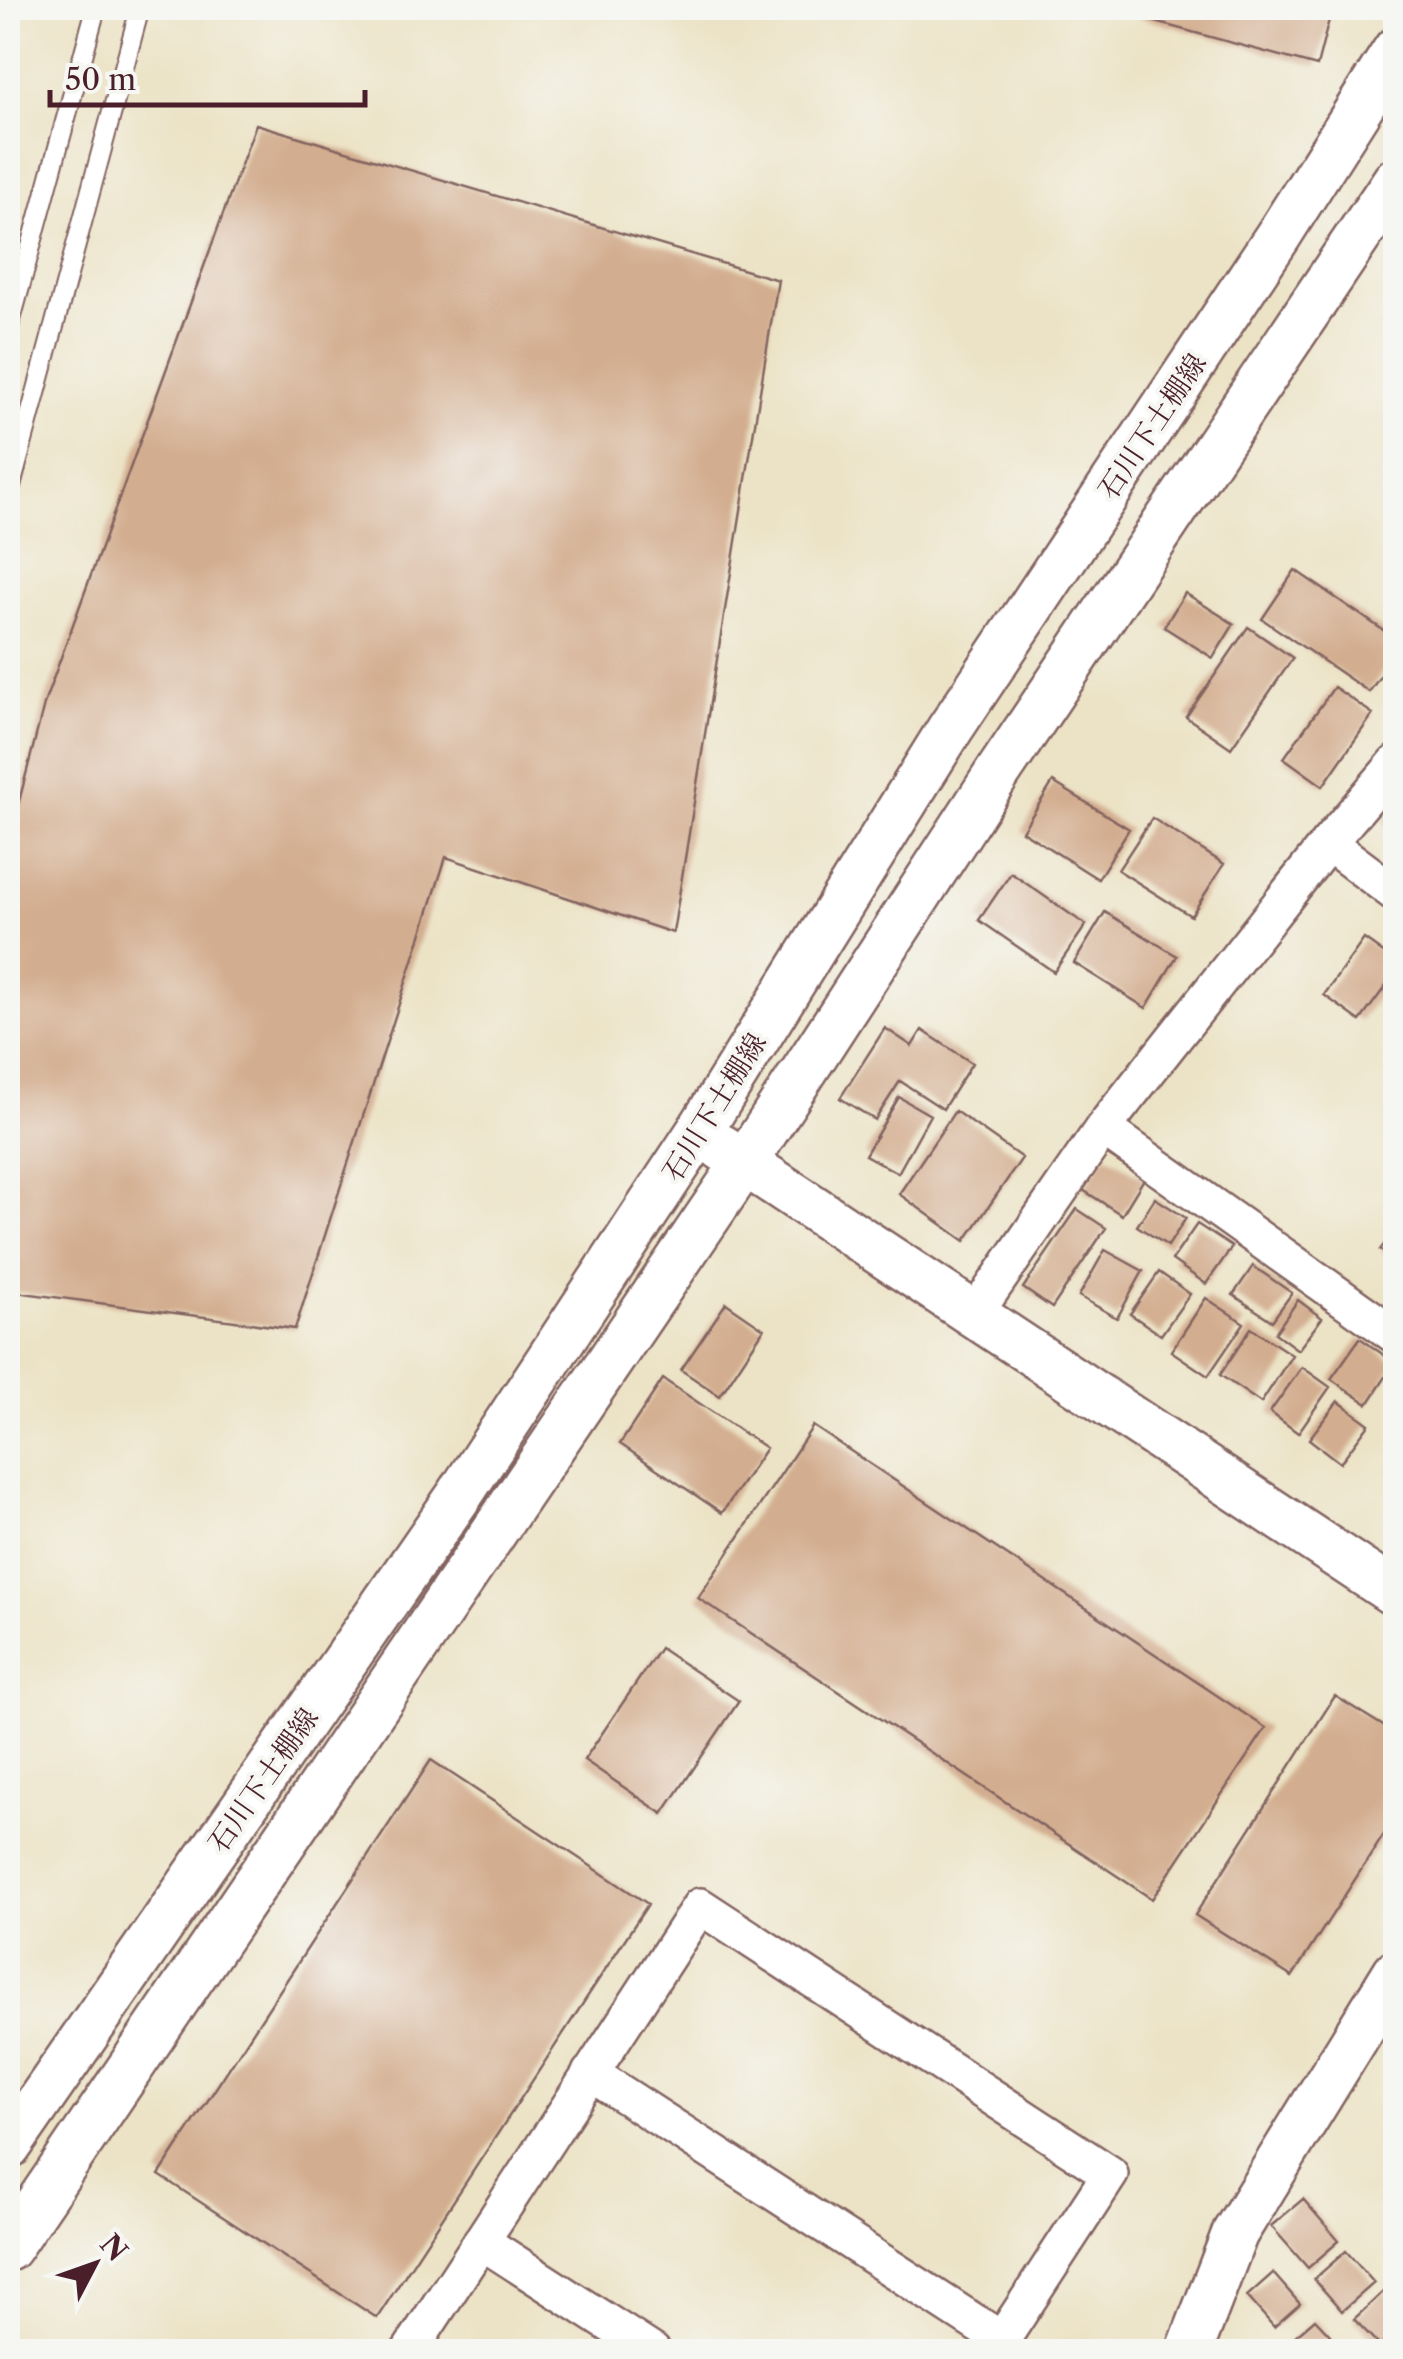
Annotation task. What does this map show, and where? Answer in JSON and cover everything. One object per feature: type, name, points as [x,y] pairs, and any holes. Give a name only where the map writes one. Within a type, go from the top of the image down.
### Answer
[{"type":"street","name":"石川下土棚線","points":[[8,2147],[461,1493],[698,1132],[950,730],[1278,236],[1396,50]]},
{"type":"street","name":"石川下土棚線","points":[[8,2248],[745,1162],[998,771],[1396,180]]},
{"type":"street","points":[[974,1315],[1103,1128],[1396,763]]},
{"type":"street","points":[[1328,843],[1396,894]]},
{"type":"street","points":[[1103,1128],[1396,1336]]},
{"type":"street","points":[[698,1132],[1396,1594]]},
{"type":"street","points":[[409,2352],[590,2073],[700,1906],[1110,2174],[998,2346],[590,2073]]},
{"type":"street","points":[[1189,2352],[1235,2232],[1396,1972]]},
{"type":"street","points":[[481,2241],[653,2352]]},
{"type":"lane","points":[[8,331],[96,8]]},
{"type":"lane","points":[[8,496],[140,8]]},
{"type":"building","points":[[1104,8],[1332,8],[1317,66]]},
{"type":"building","points":[[256,124],[778,280],[673,933],[446,857],[295,1329],[8,1291],[8,844],[45,701]]},
{"type":"building","points":[[1295,570],[1396,639],[1396,654],[1369,692],[1262,619]]},
{"type":"building","points":[[1185,593],[1234,624],[1213,658],[1164,627]]},
{"type":"building","points":[[1248,627],[1293,658],[1231,748],[1186,717]]},
{"type":"building","points":[[1334,687],[1373,714],[1323,786],[1284,758]]},
{"type":"building","points":[[1053,782],[1129,829],[1098,879],[1022,831]]},
{"type":"building","points":[[1396,804],[1396,830],[1384,822]]},
{"type":"building","points":[[1152,818],[1224,864],[1191,916],[1118,870]]},
{"type":"building","points":[[1011,873],[1086,925],[1054,972],[979,920]]},
{"type":"building","points":[[1105,912],[1177,956],[1146,1008],[1074,963]]},
{"type":"building","points":[[1364,939],[1396,962],[1396,972],[1360,1021],[1324,995]]},
{"type":"building","points":[[885,1028],[912,1046],[922,1030],[972,1063],[943,1109],[900,1081],[875,1120],[840,1098]]},
{"type":"building","points":[[899,1097],[930,1115],[898,1173],[865,1155]]},
{"type":"building","points":[[955,1111],[1022,1158],[965,1241],[899,1194]]},
{"type":"building","points":[[1106,1154],[1144,1179],[1122,1215],[1083,1190]]},
{"type":"building","points":[[1155,1198],[1186,1218],[1168,1246],[1137,1226]]},
{"type":"building","points":[[1077,1209],[1106,1228],[1052,1308],[1023,1288]]},
{"type":"building","points":[[1197,1224],[1232,1247],[1206,1284],[1172,1260]]},
{"type":"building","points":[[1396,1229],[1396,1261],[1380,1250]]},
{"type":"building","points":[[1105,1250],[1143,1271],[1117,1318],[1079,1296]]},
{"type":"building","points":[[1253,1266],[1292,1293],[1272,1321],[1233,1295]]},
{"type":"building","points":[[1159,1272],[1190,1294],[1161,1335],[1130,1314]]},
{"type":"building","points":[[1206,1298],[1244,1323],[1208,1376],[1171,1351]]},
{"type":"building","points":[[1298,1300],[1322,1318],[1298,1350],[1275,1333]]},
{"type":"building","points":[[726,1303],[764,1329],[720,1396],[681,1370]]},
{"type":"building","points":[[1251,1328],[1292,1355],[1261,1403],[1220,1375]]},
{"type":"building","points":[[1360,1338],[1395,1363],[1368,1404],[1331,1379]]},
{"type":"building","points":[[1302,1367],[1330,1387],[1298,1433],[1270,1412]]},
{"type":"building","points":[[663,1379],[766,1448],[722,1513],[620,1444]]},
{"type":"building","points":[[1338,1401],[1369,1424],[1340,1463],[1309,1439]]},
{"type":"building","points":[[813,1426],[1266,1728],[1152,1899],[698,1598]]},
{"type":"building","points":[[660,1648],[739,1701],[663,1814],[584,1760]]},
{"type":"building","points":[[1335,1696],[1396,1734],[1396,1816],[1292,1977],[1195,1915]]},
{"type":"building","points":[[431,1760],[648,1904],[377,2318],[159,2175]]},
{"type":"building","points":[[1303,2199],[1339,2241],[1308,2268],[1271,2226]]},
{"type":"building","points":[[1346,2251],[1374,2283],[1342,2311],[1314,2279]]},
{"type":"building","points":[[1273,2273],[1300,2304],[1274,2327],[1247,2296]]},
{"type":"building","points":[[1384,2291],[1396,2303],[1396,2332],[1380,2346],[1354,2319]]},
{"type":"building","points":[[1315,2319],[1330,2335],[1311,2352],[1305,2352],[1293,2338]]}]
